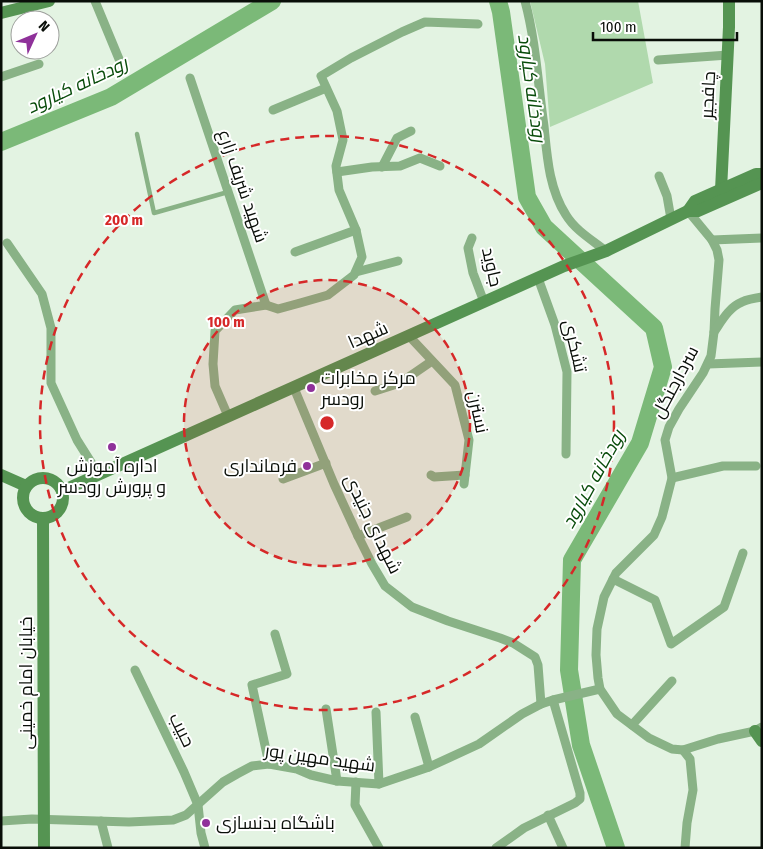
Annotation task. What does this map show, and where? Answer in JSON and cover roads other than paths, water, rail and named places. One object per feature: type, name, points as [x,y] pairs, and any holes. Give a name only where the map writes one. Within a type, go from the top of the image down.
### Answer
[{"type":"main road","points":[[1,13],[49,1]]},
{"type":"main road","name":"چافجیر","points":[[721,190],[728,55],[728,1]]},
{"type":"main road","name":"شهدا","points":[[688,211],[695,201],[756,174],[762,174]]},
{"type":"main road","name":"شهدا","points":[[62,491],[564,266],[606,251],[688,211],[698,211],[762,182]]},
{"type":"main road","points":[[1,475],[26,486]]},
{"type":"main road","points":[[36,478],[49,478],[59,485],[62,491],[62,504],[59,510],[49,517],[36,517],[26,510],[23,504],[23,491],[30,481],[36,478]]},
{"type":"main road","name":"خیابان امام خمینی","points":[[43,518],[44,848]]},
{"type":"street","points":[[95,1],[119,59]]},
{"type":"street","points":[[525,1],[531,24],[548,165],[557,198],[566,216],[583,234],[606,251]]},
{"type":"street","points":[[228,416],[215,386],[213,364],[215,332],[236,310],[266,305],[278,309],[328,295],[354,276],[362,256],[356,230],[340,190],[336,166],[343,140],[337,111],[321,76],[351,58],[426,22],[478,24]]},
{"type":"street","points":[[658,60],[728,55]]},
{"type":"street","points":[[1,77],[39,64]]},
{"type":"street","name":"شهید شریف زارع","points":[[190,78],[266,305]]},
{"type":"street","points":[[273,110],[326,88]]},
{"type":"street","points":[[382,167],[397,138],[411,131]]},
{"type":"street","points":[[337,172],[400,166],[420,158],[440,166]]},
{"type":"street","points":[[659,176],[667,196],[671,219]]},
{"type":"street","name":"سردارجنگل","points":[[683,750],[672,749],[649,738],[617,714],[600,690],[596,655],[597,629],[604,597],[612,580],[616,573],[654,535],[662,517],[672,478],[665,440],[669,427],[679,408],[703,373],[711,356],[719,260],[712,240],[688,211]]},
{"type":"street","points":[[295,252],[356,230]]},
{"type":"street","name":"جاوید","points":[[472,238],[468,248],[473,273],[484,302]]},
{"type":"street","points":[[712,240],[762,238]]},
{"type":"street","points":[[7,243],[42,294],[51,328],[51,382],[77,440],[99,475]]},
{"type":"street","points":[[356,272],[398,261]]},
{"type":"street","name":"تشکری","points":[[538,278],[555,325],[567,372],[566,454]]},
{"type":"street","points":[[714,332],[724,317],[737,304],[762,297]]},
{"type":"street","name":"نسترن","points":[[409,336],[455,385],[468,440],[464,480],[434,477],[431,474]]},
{"type":"street","points":[[375,391],[400,383],[432,360]]},
{"type":"street","points":[[708,364],[762,362]]},
{"type":"street","name":"شهدای جنیدی","points":[[294,388],[358,536],[385,586],[412,607],[514,643],[535,657],[538,665],[541,704]]},
{"type":"street","points":[[283,480],[326,462]]},
{"type":"street","points":[[672,478],[723,466],[756,466]]},
{"type":"street","points":[[358,536],[407,517]]},
{"type":"street","points":[[612,580],[655,600],[671,644],[724,607],[743,553]]},
{"type":"street","points":[[269,764],[252,685],[287,674],[275,634]]},
{"type":"street","name":"حبیب","points":[[134,670],[198,804],[201,833],[205,848]]},
{"type":"street","points":[[632,724],[672,680]]},
{"type":"street","name":"شهید مهین پور","points":[[1,820],[167,821],[186,815],[223,782],[237,774],[252,766],[269,764],[297,769],[311,775],[337,780],[379,784],[429,767],[478,744],[522,714],[541,704],[600,690]]},
{"type":"street","points":[[496,848],[524,828],[580,799],[556,700]]},
{"type":"street","points":[[326,709],[337,780]]},
{"type":"street","points":[[376,712],[379,784]]},
{"type":"street","points":[[415,717],[429,767]]},
{"type":"street","points":[[685,848],[693,790],[690,759],[683,750],[718,739],[759,733]]},
{"type":"street","points":[[356,782],[355,805],[379,848]]},
{"type":"street","points":[[548,816],[563,848]]},
{"type":"street","points":[[101,821],[108,848]]},
{"type":"lane","points":[[137,134],[154,213],[228,192]]},
{"type":"waterway","name":"رودخانه کیارود","points":[[1,142],[111,97],[272,1]]},
{"type":"waterway","name":"رودخانه کیارود","points":[[498,1],[527,197],[544,227],[654,328],[663,367],[640,443],[572,560],[569,670],[581,745],[616,848]]},
{"type":"place","name":"مرکز مخابرات رودسر","points":[[311,388]]},
{"type":"place","name":"اداره آموزش و پرورش رودسر","points":[[112,447]]},
{"type":"place","name":"فرماندارى","points":[[307,466]]},
{"type":"place","name":"باشگاه بدنسازى","points":[[206,823]]}]
